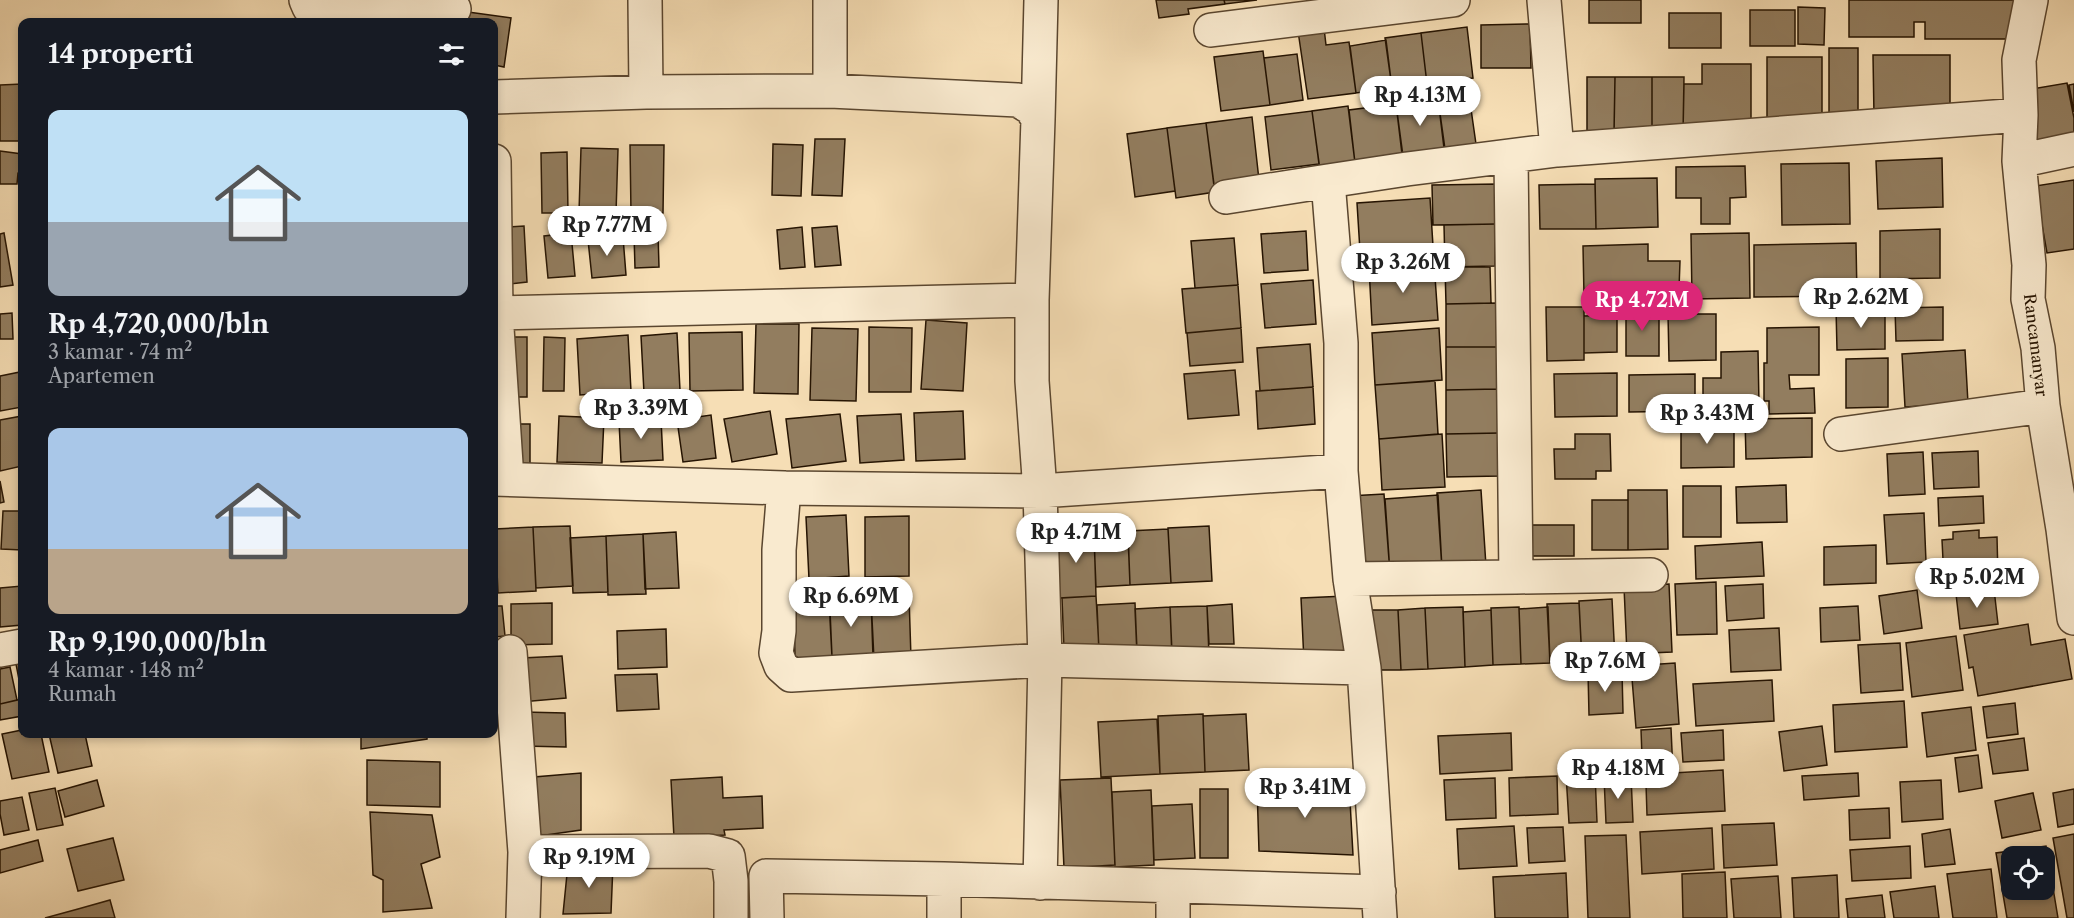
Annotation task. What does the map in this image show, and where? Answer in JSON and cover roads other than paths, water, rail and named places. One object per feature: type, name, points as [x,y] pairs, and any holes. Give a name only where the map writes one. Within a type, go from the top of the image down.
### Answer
[{"type":"street","points":[[306,0],[309,7],[334,12],[454,10]]},
{"type":"street","points":[[645,0],[646,92]]},
{"type":"street","points":[[830,0],[830,91]]},
{"type":"street","points":[[1041,0],[1032,300],[1034,423],[1040,491],[1045,660],[1041,883]]},
{"type":"street","points":[[1211,30],[1453,0]]},
{"type":"street","points":[[1544,0],[1557,150]]},
{"type":"street","name":"Rancamanyar","points":[[2031,0],[2019,60],[2021,115],[2019,161],[2029,265],[2028,299],[2038,348],[2043,406],[2069,528],[2065,555],[2074,618]]},
{"type":"street","points":[[498,97],[646,92],[830,91],[1018,100],[1031,108],[1038,118]]},
{"type":"street","points":[[1226,197],[1407,169],[1557,150],[2021,115]]},
{"type":"street","points":[[2019,161],[2074,149]]},
{"type":"street","points":[[1511,157],[1516,577]]},
{"type":"street","points":[[767,918],[766,876],[1041,883],[1173,902],[1379,905],[1364,668],[1350,579],[1341,471],[1341,343],[1328,181]]},
{"type":"street","points":[[498,313],[1032,300]]},
{"type":"street","points":[[498,396],[500,479],[784,488],[1040,491],[1341,471]]},
{"type":"street","points":[[1841,434],[2043,406]]},
{"type":"street","points":[[784,488],[780,550],[779,631],[776,652],[781,666],[791,675],[1045,660],[1364,668]]},
{"type":"street","points":[[1350,579],[1651,575]]},
{"type":"street","points":[[0,650],[18,647]]},
{"type":"street","points":[[510,652],[525,852],[523,918]]},
{"type":"street","points":[[525,852],[709,851],[728,856],[731,918]]},
{"type":"street","points":[[944,879],[944,918]]}]
